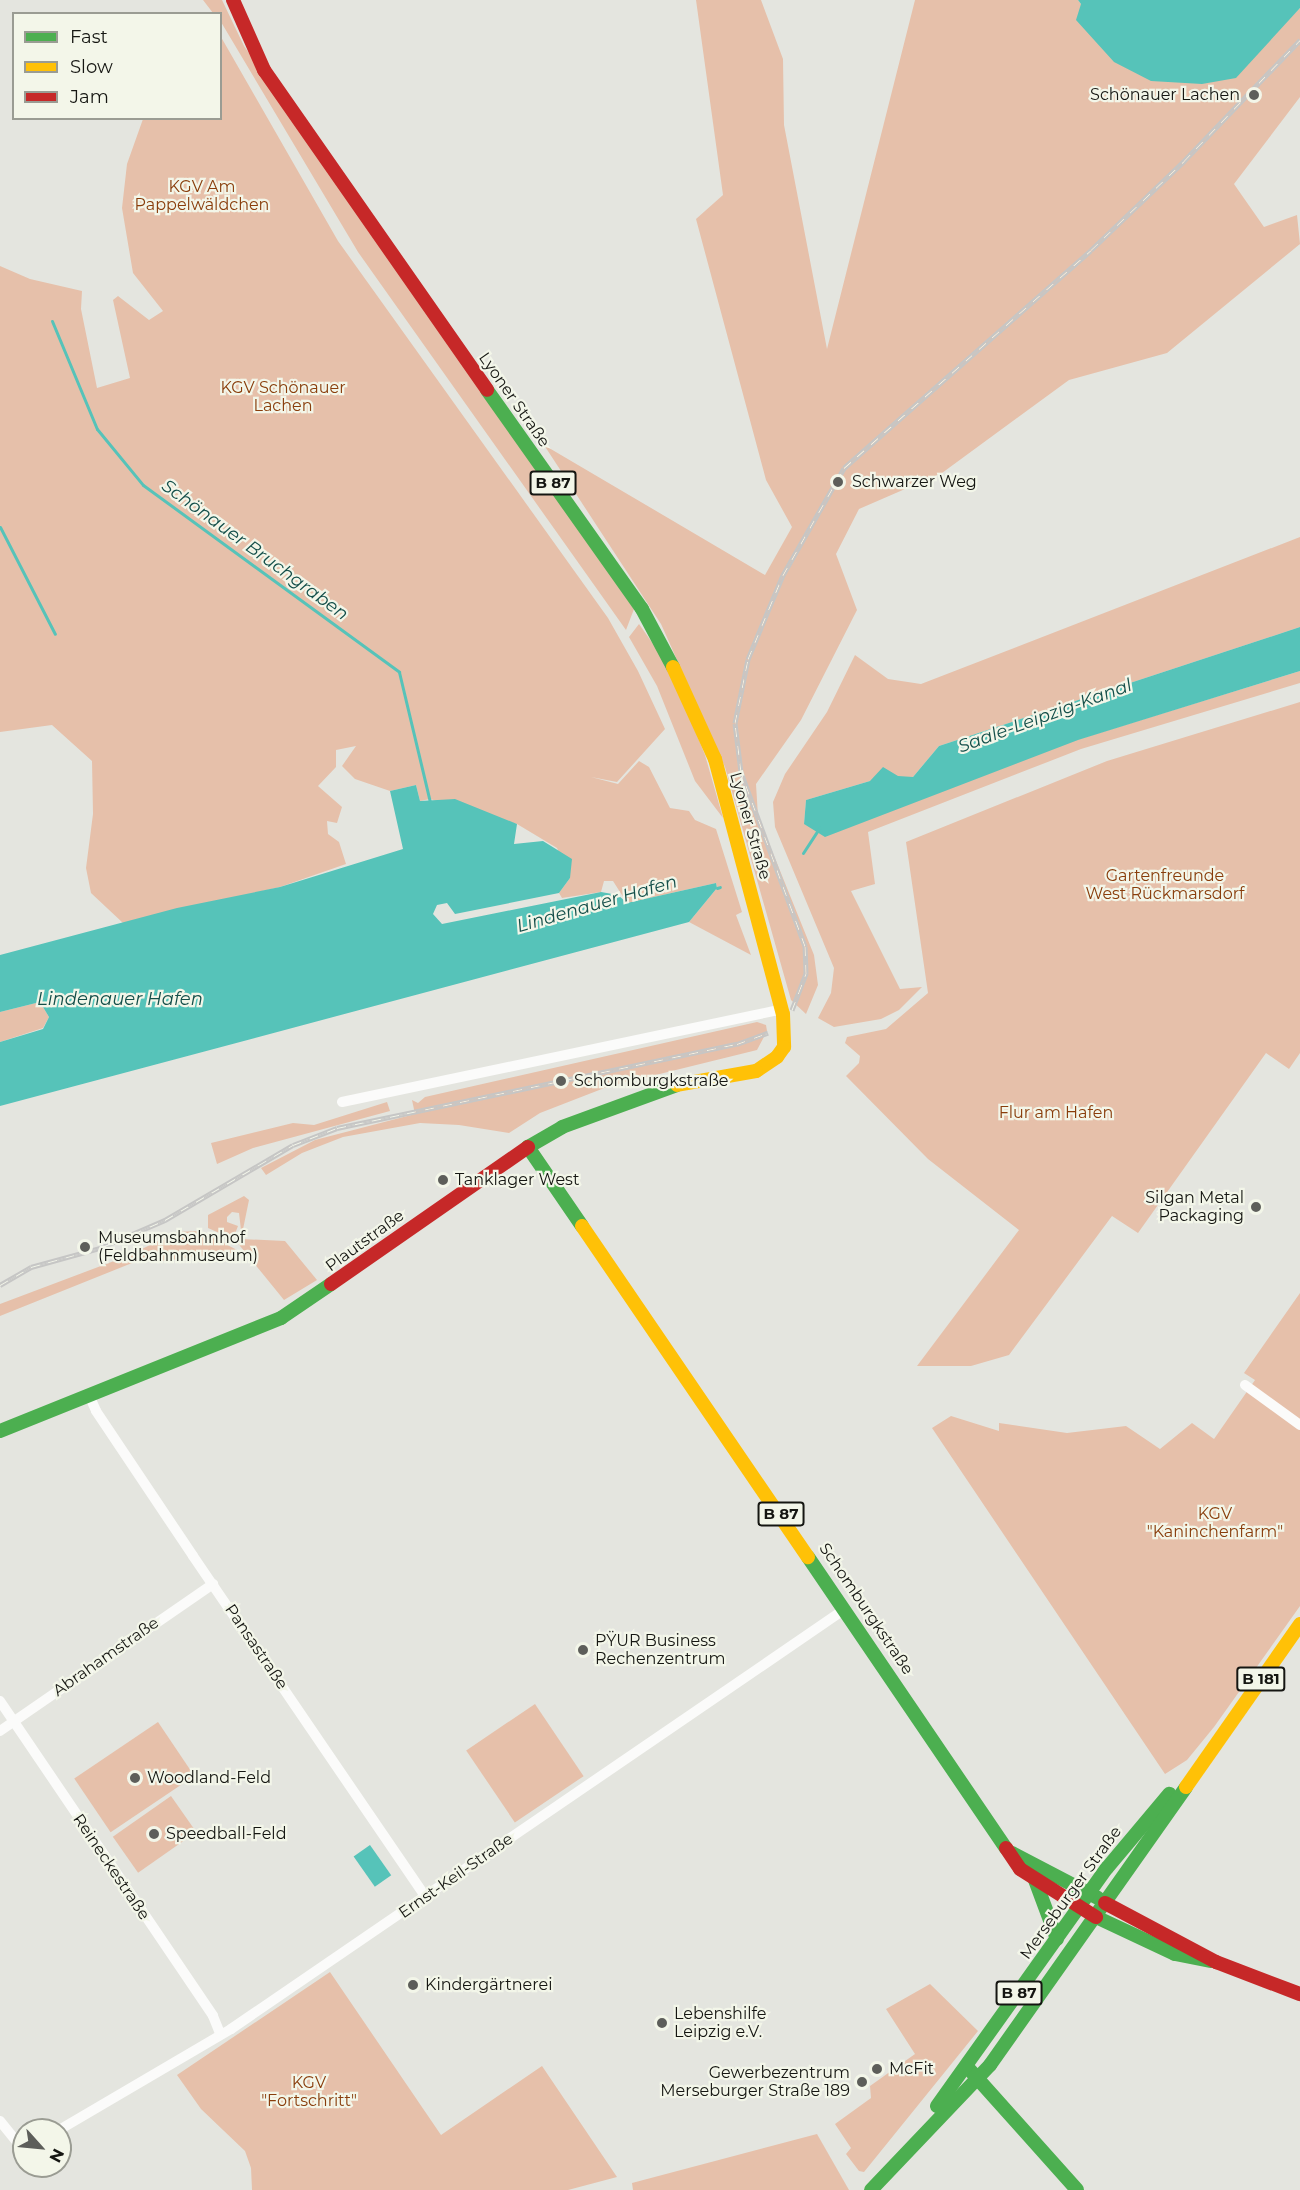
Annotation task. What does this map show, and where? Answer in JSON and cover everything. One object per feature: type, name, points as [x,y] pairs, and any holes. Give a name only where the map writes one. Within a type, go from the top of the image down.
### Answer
[{"type":"main road","name":"Lyoner Straße","points":[[233,0],[264,70],[319,154],[652,627],[691,701],[715,759],[783,1019]]},
{"type":"main road","name":"Plautstraße","points":[[0,1431],[297,1309],[528,1147],[562,1127],[676,1085],[742,1071],[756,1071],[777,1057],[784,1047],[783,1019]]},
{"type":"main road","name":"Schomburgkstraße","points":[[528,1147],[1012,1853],[1020,1869],[1096,1917],[1175,1954],[1216,1962]]},
{"type":"main road","name":"Merseburger Straße","points":[[871,2190],[978,2079],[1096,1917],[1300,1624]]},
{"type":"main road","name":"Merseburger Straße","points":[[865,2190],[967,2067],[1089,1893],[1133,1836],[1223,1735]]},
{"type":"main road","name":"Schomburgkstraße","points":[[1012,1853],[1216,1962]]},
{"type":"main road","name":"B 87","points":[[1035,1880],[1057,1939]]},
{"type":"main road","points":[[1216,1962],[1300,1994]]},
{"type":"main road","points":[[967,2067],[1077,2190]]},
{"type":"street","points":[[342,1102],[783,1019]]},
{"type":"street","points":[[1245,1385],[1300,1425]]},
{"type":"street","name":"Pansastraße","points":[[89,1395],[96,1411],[426,1897]]},
{"type":"street","name":"Abrahamstraße","points":[[0,1731],[213,1584]]},
{"type":"street","name":"Ernst-Keil-Straße","points":[[72,2122],[220,2033],[426,1897],[845,1609]]},
{"type":"street","name":"Reineckestraße","points":[[0,1701],[207,2007],[220,2033]]},
{"type":"street","points":[[0,2121],[12,2136]]},
{"type":"green space","points":[[203,0],[222,0],[244,46],[634,609],[626,630],[358,252],[222,24],[222,12],[212,12]]},
{"type":"green space","points":[[696,0],[761,0],[783,59],[784,125],[827,349],[915,0],[1078,0],[1081,4],[1275,33],[1300,8],[1300,97],[1234,184],[1264,227],[1297,215],[1300,244],[1167,353],[1069,380],[942,473],[859,509],[836,554],[857,610],[801,720],[756,784],[758,816],[814,955],[818,985],[806,1014],[791,1000],[725,767],[661,624],[544,445],[765,575],[792,527],[766,480],[696,219],[723,195]]},
{"type":"green space","points":[[222,39],[338,241],[608,618],[638,671],[665,729],[617,782],[591,777],[618,784],[639,761],[649,767],[670,808],[689,811],[695,820],[716,829],[742,912],[736,915],[751,955],[689,922],[717,888],[716,883],[627,903],[613,881],[604,881],[601,892],[562,898],[559,893],[570,878],[557,848],[517,824],[430,799],[420,801],[416,785],[390,791],[355,779],[342,766],[356,746],[336,750],[336,767],[318,786],[342,807],[337,823],[327,821],[328,834],[339,842],[346,864],[280,887],[123,923],[91,893],[86,868],[93,814],[92,761],[52,725],[0,732],[0,266],[30,279],[82,291],[81,309],[97,388],[130,378],[113,300],[118,296],[149,320],[163,311],[133,273],[122,208],[127,164],[143,120],[222,120]]},
{"type":"green space","points":[[1300,537],[1300,627],[939,746],[913,777],[870,781],[806,800],[804,824],[1300,671],[1300,683],[1081,749],[868,832],[875,884],[851,891],[900,989],[922,987],[899,1010],[881,1019],[834,1027],[818,1018],[831,993],[834,968],[775,827],[773,802],[785,774],[827,712],[855,655],[888,679],[921,684]]},
{"type":"green space","points":[[639,624],[658,651],[684,704],[705,755],[723,818],[695,781],[657,686],[629,637]]},
{"type":"green space","points":[[1300,702],[1300,1053],[1289,1069],[1266,1053],[1138,1233],[1112,1216],[1009,1355],[971,1366],[917,1366],[1019,1230],[928,1159],[846,1076],[859,1063],[860,1056],[845,1043],[847,1037],[886,1029],[928,993],[906,842],[1107,761]]},
{"type":"green space","points":[[40,1002],[49,1017],[43,1028],[0,1042],[0,1012]]},
{"type":"green space","points":[[757,1022],[766,1025],[767,1031],[757,1050],[607,1087],[540,1113],[509,1133],[459,1125],[420,1123],[343,1137],[302,1153],[266,1175],[261,1168],[315,1140],[415,1114],[412,1100],[418,1103],[425,1097]]},
{"type":"green space","points":[[387,1102],[390,1111],[253,1148],[217,1164],[211,1143],[293,1123],[314,1125]]},
{"type":"green space","points":[[244,1196],[249,1200],[241,1239],[285,1241],[317,1280],[284,1300],[236,1241],[241,1230],[239,1213],[232,1212],[227,1217],[227,1222],[238,1226],[233,1239],[208,1228],[208,1215]]},
{"type":"green space","points":[[200,1231],[241,1252],[161,1261],[160,1253],[152,1255],[0,1316],[0,1304],[130,1255],[176,1232]]},
{"type":"green space","name":"KGV \"Kaninchenfarm\"","points":[[1300,1293],[1300,1606],[1214,1727],[1187,1760],[1165,1774],[932,1428],[951,1416],[999,1431],[999,1423],[1067,1433],[1126,1426],[1160,1449],[1192,1423],[1214,1439],[1255,1380],[1244,1373]]},
{"type":"green space","points":[[535,1704],[584,1776],[515,1823],[466,1750]]},
{"type":"green space","name":"Woodland-Feld","points":[[158,1722],[194,1776],[111,1832],[74,1778]]},
{"type":"green space","name":"Speedball-Feld","points":[[171,1796],[196,1832],[138,1873],[113,1837]]},
{"type":"green space","name":"KGV \"Fortschritt\"","points":[[330,1972],[441,2135],[542,2066],[617,2177],[568,2190],[252,2190],[251,2168],[245,2151],[201,2109],[177,2075]]},
{"type":"green space","points":[[930,1984],[978,2031],[864,2172],[859,2171],[846,2154],[851,2148],[835,2124],[871,2098],[870,2086],[915,2054],[886,2009]]},
{"type":"green space","points":[[817,2134],[849,2190],[633,2190],[632,2183]]},
{"type":"water","name":"Schönauer Lachen","points":[[1078,0],[1300,0],[1300,8],[1236,78],[1202,84],[1151,81],[1114,62],[1076,20],[1081,4]]},
{"type":"water","name":"Saale-Leipzig-Kanal","points":[[1300,627],[1300,671],[1078,740],[825,837],[804,824],[806,800],[870,781],[883,767],[898,776],[913,777],[939,746]]},
{"type":"water","name":"Lindenauer Hafen","points":[[416,785],[420,801],[455,799],[517,824],[514,844],[543,841],[572,859],[570,878],[559,893],[455,914],[447,903],[437,905],[433,914],[442,924],[601,892],[618,895],[627,903],[716,883],[717,888],[689,922],[0,1106],[0,1042],[43,1029],[49,1017],[40,1002],[0,1012],[0,955],[177,908],[280,887],[403,849],[390,791]]},
{"type":"water","points":[[370,1845],[391,1875],[375,1887],[354,1856]]},
{"type":"waterway","name":"Schönauer Bruchgraben","points":[[52,321],[97,429],[143,485],[399,672],[430,802]]},
{"type":"waterway","points":[[0,527],[55,634]]},
{"type":"waterway","points":[[803,853],[819,828]]},
{"type":"railway","points":[[792,1010],[806,973],[805,946],[741,772],[735,723],[748,659],[783,575],[844,468],[1091,250],[1184,161],[1300,40]]},
{"type":"railway","points":[[0,1285],[31,1267],[100,1248],[165,1220],[293,1145],[337,1128],[737,1044],[768,1033]]},
{"type":"traffic: fast","points":[[487,390],[642,609],[673,667]]},
{"type":"traffic: fast","points":[[582,1226],[528,1147],[562,1127],[677,1085]]},
{"type":"traffic: fast","points":[[0,1431],[281,1318],[331,1284]]},
{"type":"traffic: fast","points":[[808,1557],[1006,1848]]},
{"type":"traffic: fast","points":[[871,2190],[990,2065],[1186,1787]]},
{"type":"traffic: fast","points":[[937,2106],[1107,1868],[1169,1794]]},
{"type":"traffic: fast","points":[[1012,1853],[1098,1898]]},
{"type":"traffic: fast","points":[[1035,1880],[1057,1939]]},
{"type":"traffic: fast","points":[[1096,1917],[1175,1954],[1210,1961]]},
{"type":"traffic: fast","points":[[969,2069],[1077,2190]]},
{"type":"traffic: slow","points":[[673,667],[715,759],[783,1014],[784,1047],[777,1057],[756,1071],[677,1085]]},
{"type":"traffic: slow","points":[[582,1226],[808,1557]]},
{"type":"traffic: slow","points":[[1186,1787],[1300,1624]]},
{"type":"traffic: jam","points":[[233,0],[264,70],[487,390]]},
{"type":"traffic: jam","points":[[331,1284],[528,1147]]},
{"type":"traffic: jam","points":[[1006,1848],[1020,1869],[1096,1917]]},
{"type":"traffic: jam","points":[[1105,1903],[1216,1962],[1300,1994]]},
{"type":"place","name":"Schönauer Lachen","points":[[1254,95]]},
{"type":"place","name":"Schwarzer Weg","points":[[838,482]]},
{"type":"place","name":"Schomburgkstraße","points":[[561,1081]]},
{"type":"place","name":"Tanklager West","points":[[443,1180]]},
{"type":"place","name":"Silgan Metal Packaging","points":[[1256,1207]]},
{"type":"place","name":"Museumsbahnhof (Feldbahnmuseum)","points":[[85,1247]]},
{"type":"place","name":"PŸUR Business Rechenzentrum","points":[[583,1650]]},
{"type":"place","name":"Woodland-Feld","points":[[135,1778]]},
{"type":"place","name":"Speedball-Feld","points":[[154,1834]]},
{"type":"place","name":"Kindergärtnerei","points":[[413,1985]]},
{"type":"place","name":"Lebenshilfe Leipzig e.V.","points":[[662,2023]]},
{"type":"place","name":"McFit","points":[[877,2069]]},
{"type":"place","name":"Gewerbezentrum Merseburger Straße 189","points":[[862,2082]]},
{"type":"park label","name":"KGV Am Pappelwäldchen","points":[[202,196]]},
{"type":"park label","name":"KGV Schönauer Lachen","points":[[283,397]]},
{"type":"park label","name":"Gartenfreunde West Rückmarsdorf","points":[[1165,885]]},
{"type":"park label","name":"Flur am Hafen","points":[[1056,1113]]}]
